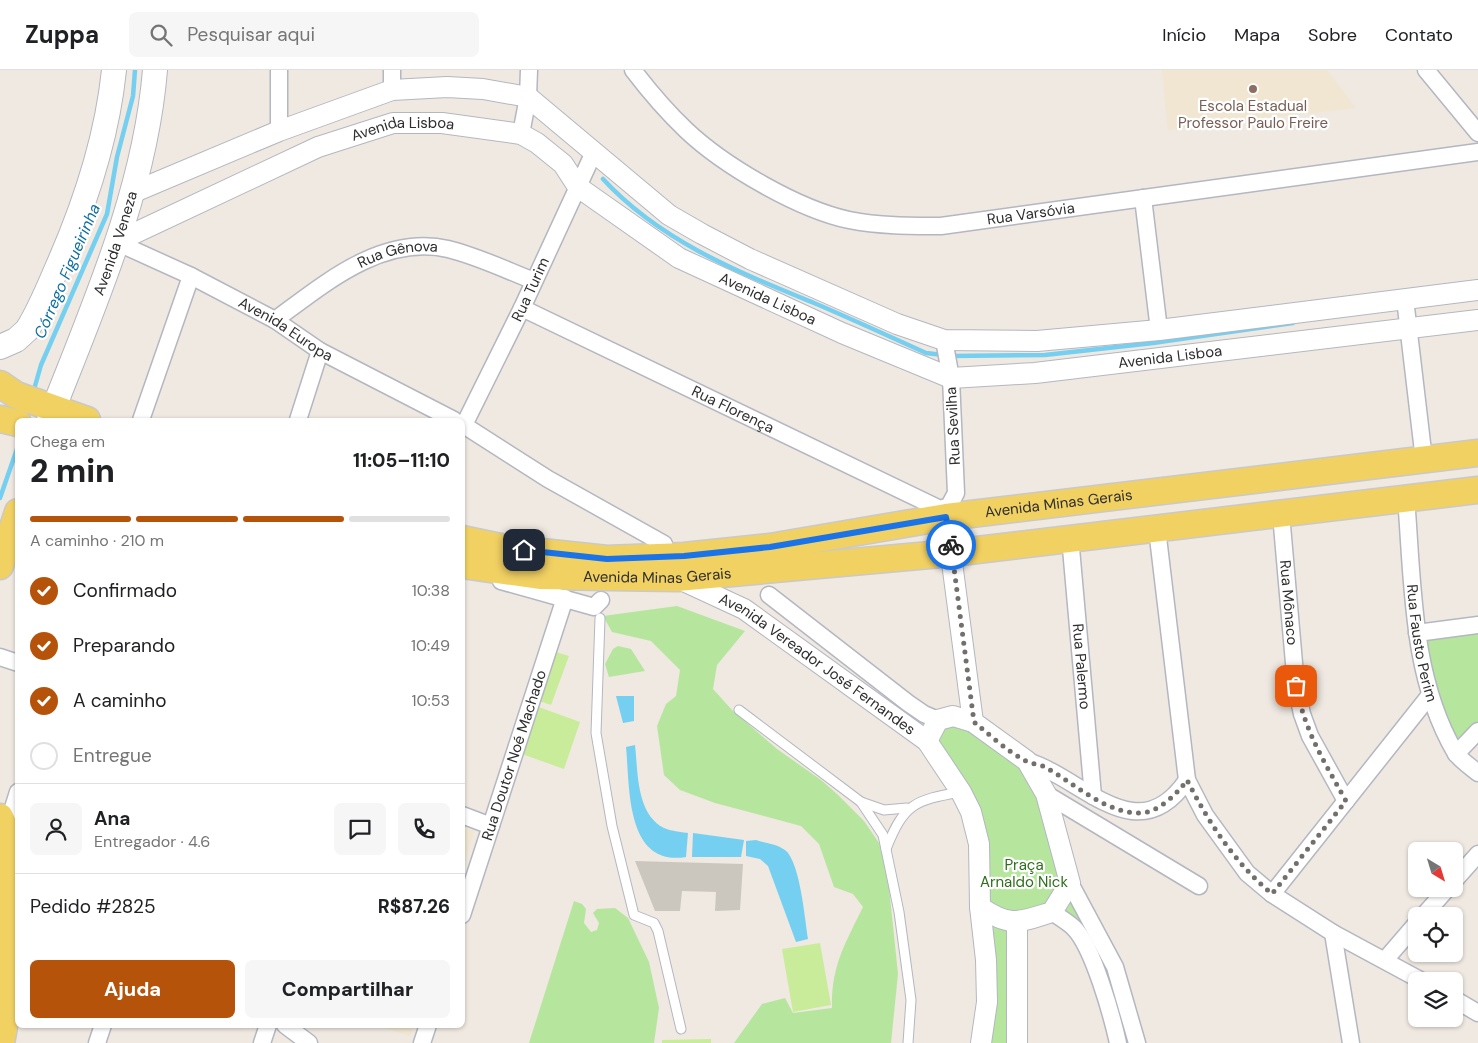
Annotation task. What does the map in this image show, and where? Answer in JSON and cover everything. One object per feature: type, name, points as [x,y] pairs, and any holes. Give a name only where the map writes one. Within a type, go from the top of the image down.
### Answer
[{"type":"main road","points":[[0,346],[16,340],[27,330],[67,244],[88,190],[111,102],[114,70]]},
{"type":"main road","name":"Avenida Veneza","points":[[51,415],[134,192],[149,115],[154,70]]},
{"type":"main road","points":[[8,390],[51,415],[73,418]]},
{"type":"main road","name":"Avenida Minas Gerais","points":[[465,540],[505,548],[607,559],[647,558],[770,547],[945,512],[1478,453]]},
{"type":"main road","name":"Avenida Minas Gerais","points":[[465,565],[540,576],[677,578],[952,553],[1478,490]]},
{"type":"main road","points":[[0,566],[15,521]]},
{"type":"main road","points":[[1,1043],[5,1025],[14,920],[3,824]]},
{"type":"street","points":[[278,131],[279,70]]},
{"type":"street","points":[[392,70],[392,90]]},
{"type":"street","points":[[521,134],[528,97],[529,70]]},
{"type":"street","name":"Rua Varsóvia","points":[[633,70],[687,130],[711,150],[773,190],[818,210],[848,220],[892,226],[940,226],[1478,152]]},
{"type":"street","points":[[1426,70],[1478,134]]},
{"type":"street","name":"Avenida Lisboa","points":[[134,192],[278,131],[392,90],[447,87],[483,89],[528,97],[669,216],[702,234],[750,259],[897,324],[944,340],[1037,341],[1159,330],[1478,290]]},
{"type":"street","name":"Avenida Lisboa","points":[[116,242],[318,147],[393,123],[442,122],[521,134],[537,143],[563,164],[578,187],[680,258],[842,333],[951,378],[1035,374],[1478,320]]},
{"type":"street","points":[[231,151],[230,167],[236,177],[244,182]]},
{"type":"street","name":"Rua Turim","points":[[463,418],[522,308],[594,152]]},
{"type":"street","points":[[1143,198],[1159,330]]},
{"type":"street","name":"Avenida Europa","points":[[116,242],[191,276],[274,320],[320,351],[450,418]]},
{"type":"street","name":"Rua Gênova","points":[[274,320],[348,270],[378,255],[407,247],[426,246],[449,249],[534,281]]},
{"type":"street","points":[[142,418],[191,276]]},
{"type":"street","points":[[1405,299],[1424,460]]},
{"type":"street","name":"Rua Florença","points":[[522,308],[945,512]]},
{"type":"street","name":"Rua Sevilha","points":[[944,340],[951,378],[956,494],[945,512]]},
{"type":"street","points":[[299,418],[320,351]]},
{"type":"street","name":"Avenida Europa","points":[[465,426],[548,479],[664,544]]},
{"type":"street","name":"Rua Fausto Perim","points":[[1406,498],[1417,633],[1430,696],[1456,754],[1478,773]]},
{"type":"street","points":[[945,512],[974,722]]},
{"type":"street","name":"Rua Mônaco","points":[[1281,514],[1296,686],[1302,714],[1310,736],[1346,801]]},
{"type":"street","points":[[1157,529],[1187,780],[1205,815],[1247,873],[1272,894],[1333,933],[1408,973]]},
{"type":"street","name":"Rua Palermo","points":[[1070,538],[1093,796]]},
{"type":"street","name":"Avenida Minas Gerais","points":[[465,573],[565,598],[599,609]]},
{"type":"street","name":"Avenida Vereador José Fernandes","points":[[677,578],[744,610],[927,741],[961,792],[971,812],[979,844],[980,908],[986,960],[987,1002],[981,1043]]},
{"type":"street","name":"Avenida Vereador José Fernandes","points":[[769,595],[924,714],[938,720],[953,716],[974,722],[1027,761],[1046,794],[1070,884]]},
{"type":"street","name":"Rua Doutor Noé Machado","points":[[465,905],[565,598]]},
{"type":"street","points":[[1417,633],[1478,625]]},
{"type":"street","points":[[0,657],[15,662]]},
{"type":"street","points":[[1272,894],[1430,696]]},
{"type":"street","name":"Avenida Vereador José Fernandes","points":[[927,741],[938,720]]},
{"type":"street","points":[[1456,754],[1478,731]]},
{"type":"street","points":[[1027,761],[1043,766],[1093,796],[1122,810],[1143,813],[1152,810],[1179,792],[1187,780]]},
{"type":"street","points":[[1046,794],[1199,886]]},
{"type":"street","points":[[3,824],[15,798]]},
{"type":"street","points":[[465,816],[490,826]]},
{"type":"street","points":[[1463,871],[1478,854]]},
{"type":"street","points":[[980,908],[997,918],[1017,922],[1052,912],[1070,884],[1115,967],[1137,1043]]},
{"type":"street","points":[[1052,912],[1075,929],[1091,957],[1106,995],[1118,1043]]},
{"type":"street","points":[[1017,922],[1017,1043]]},
{"type":"street","points":[[1333,933],[1351,1043]]},
{"type":"street","points":[[1385,960],[1408,933]]},
{"type":"street","points":[[1463,1005],[1478,1014]]},
{"type":"street","points":[[97,1043],[102,1028]]},
{"type":"street","points":[[262,1043],[267,1028]]},
{"type":"street","points":[[289,1028],[309,1043]]},
{"type":"street","points":[[422,1043],[427,1028]]},
{"type":"lane","points":[[599,609],[596,733],[612,826],[634,915],[654,924],[658,931],[681,1029]]},
{"type":"lane","points":[[739,710],[861,802],[884,810],[908,808],[933,797],[961,792]]},
{"type":"lane","points":[[861,802],[883,836],[899,912],[910,1000],[908,1043]]},
{"type":"lane","points":[[886,849],[894,828],[908,808]]},
{"type":"shaded area","name":"Escola Estadual Professor Paulo Freire","points":[[1162,70],[1327,70],[1356,108],[1168,130]]},
{"type":"shaded area","points":[[465,828],[474,831],[465,862]]},
{"type":"shaded area","points":[[385,1028],[413,1028],[410,1036]]},
{"type":"green space","points":[[677,606],[745,631],[717,665],[713,689],[732,710],[777,749],[821,780],[837,794],[864,821],[879,843],[888,878],[898,974],[891,1043],[734,1043],[762,1004],[785,998],[793,1013],[832,1008],[834,980],[840,956],[863,907],[853,894],[834,887],[819,844],[801,826],[715,803],[680,790],[664,775],[657,726],[666,704],[676,696],[680,670],[651,641],[612,632],[603,616]]},
{"type":"green space","points":[[1478,625],[1478,731],[1456,754],[1417,633]]},
{"type":"green space","points":[[618,646],[631,649],[645,671],[609,677],[605,664],[613,649]]},
{"type":"green space","points":[[556,652],[569,656],[551,705],[539,701]]},
{"type":"green space","points":[[536,706],[580,722],[564,769],[519,753]]},
{"type":"green space","name":"Praça Arnaldo Nick","points":[[953,717],[1027,761],[1070,883],[1115,967],[1137,1043],[1118,1043],[1091,957],[1052,912],[1017,923],[1017,1043],[980,1043],[979,844],[927,741]]},
{"type":"green space","points":[[574,901],[582,904],[586,909],[584,923],[591,932],[597,930],[599,923],[593,913],[597,909],[615,908],[628,918],[649,962],[659,1008],[654,1043],[529,1043]]},
{"type":"green space","points":[[820,943],[831,1005],[793,1012],[782,949]]},
{"type":"green space","points":[[711,1039],[711,1043],[662,1043],[662,1040]]},
{"type":"water","points":[[616,696],[634,696],[634,721],[623,723]]},
{"type":"water","points":[[635,745],[640,791],[648,813],[664,828],[688,833],[686,857],[666,857],[651,850],[641,837],[635,820],[628,782],[626,747]]},
{"type":"water","points":[[693,833],[744,840],[741,857],[692,857]]},
{"type":"water","points":[[756,840],[782,848],[790,856],[801,891],[808,939],[796,942],[768,866],[760,859],[746,856],[746,841]]},
{"type":"building","points":[[635,861],[743,864],[740,910],[715,911],[716,892],[682,891],[680,911],[655,911]]},
{"type":"waterway","name":"Córrego Figueirinha","points":[[33,393],[41,365],[107,214],[117,157],[133,96],[135,70]]},
{"type":"waterway","points":[[603,179],[625,201],[649,220],[701,253],[926,353],[943,355]]},
{"type":"waterway","points":[[951,356],[1045,355],[1153,343],[1293,323]]},
{"type":"waterway","name":"Córrego Figueirinha","points":[[0,498],[15,455]]},
{"type":"way so far","points":[[951,545],[974,722],[1027,761],[1043,766],[1104,803],[1122,810],[1143,813],[1152,810],[1179,792],[1187,780],[1205,815],[1247,873],[1272,894],[1346,801],[1310,736],[1302,714],[1296,686]]},
{"type":"place","name":"Escola Estadual Professor Paulo Freire","points":[[1253,89]]},
{"type":"route","points":[[524,550],[607,559],[684,556],[770,547],[946,517],[951,545]]}]
